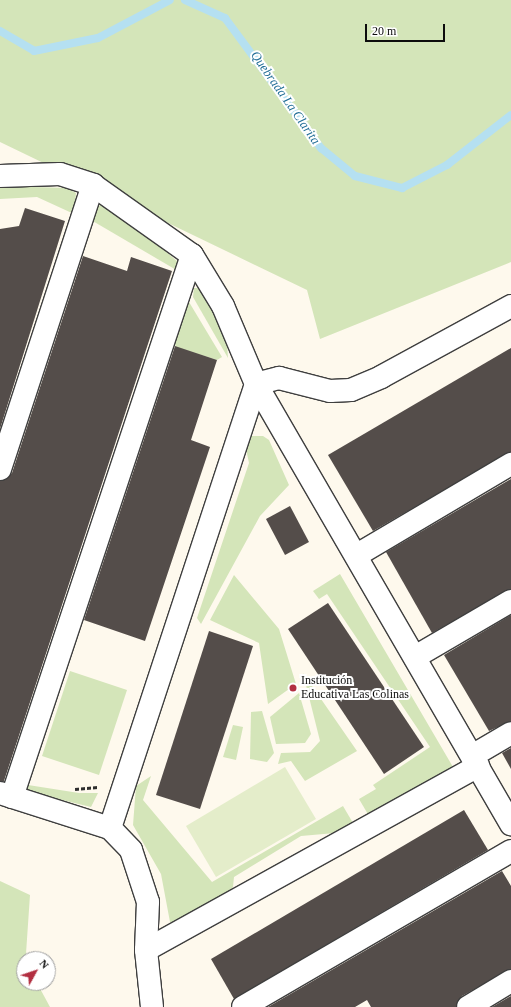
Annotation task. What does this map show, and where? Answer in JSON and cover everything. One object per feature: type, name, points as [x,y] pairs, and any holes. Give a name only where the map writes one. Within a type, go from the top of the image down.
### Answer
[{"type":"street","points":[[0,176],[60,174],[93,185],[192,255],[223,306],[256,384],[511,824]]},
{"type":"street","points":[[0,469],[93,185]]},
{"type":"street","points":[[152,1007],[146,950],[148,902],[130,850],[110,828],[6,795],[192,255]]},
{"type":"street","points":[[256,384],[279,378],[330,391],[351,390],[381,378],[511,306]]},
{"type":"street","points":[[110,828],[256,384]]},
{"type":"street","points":[[356,555],[511,464]]},
{"type":"street","points":[[415,658],[511,601]]},
{"type":"street","points":[[146,950],[475,761],[511,733]]},
{"type":"street","points":[[243,1007],[511,852]]},
{"type":"street","points":[[468,1007],[511,981]]},
{"type":"path","points":[[70,788],[99,787],[125,779]]},
{"type":"green space","points":[[0,0],[511,0],[511,262],[320,339],[307,290],[0,142]]},
{"type":"green space","points":[[0,186],[67,188],[76,193],[74,214],[37,197],[0,199]]},
{"type":"green space","points":[[103,204],[112,205],[178,262],[178,271],[91,220],[96,207]]},
{"type":"green space","points":[[194,288],[199,288],[208,300],[227,345],[228,358],[193,297]]},
{"type":"green space","points":[[189,302],[222,357],[217,360],[176,347],[173,339],[185,303]]},
{"type":"green space","points":[[252,436],[263,436],[269,440],[289,485],[260,516],[201,624],[197,618],[249,463],[244,440]]},
{"type":"green space","points":[[340,574],[453,767],[369,816],[359,799],[376,789],[373,785],[430,747],[327,594],[319,599],[313,591]]},
{"type":"green space","points":[[234,575],[279,629],[296,684],[268,704],[259,643],[210,620]]},
{"type":"green space","points":[[70,671],[127,690],[99,775],[42,756]]},
{"type":"green space","points":[[303,673],[357,751],[305,781],[291,761],[278,764],[281,753],[310,752],[320,741]]},
{"type":"green space","points":[[299,693],[311,734],[305,743],[276,744],[270,717]]},
{"type":"green space","points":[[262,711],[274,753],[267,762],[250,759],[251,712]]},
{"type":"green space","points":[[233,725],[243,727],[236,760],[223,757]]},
{"type":"green space","points":[[285,767],[316,819],[216,877],[186,826]]},
{"type":"green space","points":[[151,776],[143,800],[212,882],[343,806],[353,823],[335,833],[301,836],[234,877],[233,887],[221,903],[185,924],[170,922],[161,874],[133,825],[136,786]]},
{"type":"green space","points":[[28,785],[79,793],[98,793],[91,807],[25,791]]},
{"type":"green space","points":[[0,881],[30,895],[26,951],[16,951],[16,991],[41,991],[50,1007],[0,1007]]},
{"type":"building","points":[[25,208],[65,221],[0,429],[0,229],[19,226]]},
{"type":"building","points":[[83,256],[127,271],[131,257],[172,271],[4,781],[0,781],[0,481],[12,473]]},
{"type":"building","points":[[175,346],[217,360],[191,440],[210,447],[145,641],[84,620]]},
{"type":"building","points":[[511,348],[511,452],[373,531],[328,455]]},
{"type":"building","points":[[511,479],[511,589],[432,633],[386,552]]},
{"type":"building","points":[[290,506],[309,542],[285,555],[266,519]]},
{"type":"building","points":[[328,603],[424,747],[384,774],[288,629]]},
{"type":"building","points":[[511,615],[511,721],[489,731],[444,655]]},
{"type":"building","points":[[209,631],[253,646],[200,809],[156,795]]},
{"type":"building","points":[[511,748],[511,769],[502,753]]},
{"type":"building","points":[[464,810],[488,850],[234,999],[211,959]]},
{"type":"building","points":[[502,871],[511,886],[511,969],[462,996],[456,1007],[371,1007],[367,1000],[355,1007],[268,1007]]},
{"type":"building","points":[[511,996],[511,1007],[492,1007]]},
{"type":"waterway","name":"Quebrada La Clarita","points":[[0,31],[34,51],[98,38],[170,0]]},
{"type":"waterway","name":"Quebrada La Clarita","points":[[185,0],[225,18],[321,148],[355,176],[402,188],[447,165],[511,115]]},
{"type":"place","name":"Institución Educativa Las Colinas","points":[[293,688]]}]
